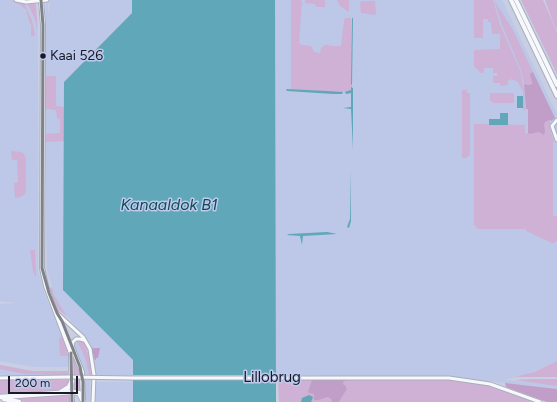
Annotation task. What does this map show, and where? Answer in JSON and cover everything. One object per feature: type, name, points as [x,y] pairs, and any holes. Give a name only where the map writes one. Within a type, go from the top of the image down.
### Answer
[{"type":"highway","points":[[60,393],[69,387],[70,379]]},
{"type":"highway","points":[[0,397],[72,392],[79,393],[83,402]]},
{"type":"highway","points":[[0,397],[19,402]]},
{"type":"main road","points":[[511,0],[557,96]]},
{"type":"main road","points":[[516,0],[557,85]]},
{"type":"main road","points":[[41,1],[43,25],[42,262],[46,286],[71,352],[70,379],[72,402]]},
{"type":"main road","points":[[57,313],[61,318],[82,372],[83,402]]},
{"type":"street","points":[[16,0],[24,2],[47,0]]},
{"type":"street","points":[[557,120],[552,126],[557,140]]},
{"type":"street","points":[[57,313],[67,321],[88,343],[92,354],[93,364],[93,402]]},
{"type":"street","points":[[72,348],[74,342],[78,339],[82,339],[88,343]]},
{"type":"street","name":"Lillobrug","points":[[0,378],[450,378],[490,384],[540,402]]},
{"type":"shaded area","points":[[0,0],[10,0],[20,5],[27,13],[30,23],[33,23],[24,3],[27,3],[34,17],[38,31],[38,270],[44,292],[65,344],[68,356],[68,367],[35,367],[0,361],[0,304],[18,303],[0,301]]},
{"type":"shaded area","points":[[10,0],[24,3],[32,20],[35,36],[31,36],[31,24],[26,10]]},
{"type":"shaded area","points":[[50,0],[132,0],[132,13],[64,82],[63,290],[133,360],[133,375],[96,375],[90,345],[63,311],[54,295],[47,268],[45,107],[46,4],[48,3],[48,16]]},
{"type":"shaded area","points":[[275,0],[502,0],[557,114],[555,117],[557,122],[557,361],[528,374],[505,380],[550,384],[557,386],[557,389],[479,380],[321,380],[321,375],[276,375]]},
{"type":"shaded area","points":[[291,0],[300,0],[302,2],[299,43],[302,45],[311,46],[314,52],[320,53],[321,48],[325,45],[341,46],[345,18],[351,18],[352,92],[291,91]]},
{"type":"shaded area","points":[[305,0],[325,0],[325,7],[316,7],[315,4],[305,3]]},
{"type":"shaded area","points":[[337,0],[349,0],[349,12],[340,6]]},
{"type":"shaded area","points":[[474,0],[493,0],[500,25],[520,70],[524,91],[525,110],[523,110],[523,91],[517,81],[511,79],[508,81],[508,85],[500,86],[500,83],[493,83],[493,76],[497,76],[497,73],[493,73],[493,68],[484,68],[484,73],[481,73],[474,66],[474,50],[500,49],[500,34],[492,34],[491,22],[488,22],[488,19],[483,19],[483,38],[474,38]]},
{"type":"shaded area","points":[[494,0],[513,30],[533,72],[531,73],[531,85],[524,84],[521,70],[502,25]]},
{"type":"shaded area","points":[[521,0],[543,0],[557,32],[557,74]]},
{"type":"shaded area","points":[[545,0],[557,0],[557,30],[553,22]]},
{"type":"shaded area","points":[[362,1],[375,1],[376,15],[361,13],[360,3]]},
{"type":"shaded area","points":[[27,3],[34,3],[36,5],[38,31],[34,17]]},
{"type":"shaded area","points":[[533,72],[555,118],[551,121],[545,122],[544,135],[539,132],[528,133],[528,109],[526,109],[524,84],[532,84],[530,74]]},
{"type":"shaded area","points":[[47,76],[56,76],[56,106],[64,107],[64,141],[45,142],[46,134],[60,133],[60,119],[57,118],[56,110],[47,109],[45,107]]},
{"type":"shaded area","points":[[462,90],[467,90],[467,93],[470,93],[470,153],[466,158],[462,158]]},
{"type":"shaded area","points":[[490,93],[514,93],[514,103],[492,103],[492,101],[490,101]]},
{"type":"shaded area","points":[[550,120],[550,129],[554,142],[553,216],[557,216],[557,241],[552,243],[526,231],[526,229],[478,229],[474,224],[474,124],[525,125],[525,133],[530,134],[539,132],[542,134],[545,122]]},
{"type":"shaded area","points":[[11,151],[21,152],[24,154],[26,159],[26,192],[24,195],[15,198],[14,183],[18,182],[17,160],[12,160]]},
{"type":"shaded area","points":[[30,250],[35,250],[36,276],[33,271]]},
{"type":"shaded area","points":[[52,287],[54,295],[67,317],[58,309],[50,288]]},
{"type":"shaded area","points":[[63,337],[68,356],[60,356],[59,338]]},
{"type":"shaded area","points":[[81,340],[85,344],[90,360],[91,375],[89,375],[85,358],[77,341]]},
{"type":"shaded area","points":[[77,341],[85,358],[89,375],[85,375],[74,346]]},
{"type":"shaded area","points":[[91,348],[100,348],[98,358],[96,358],[96,360],[95,360]]},
{"type":"shaded area","points":[[73,350],[81,375],[73,375]]},
{"type":"shaded area","points":[[557,361],[557,377],[515,377],[534,372]]},
{"type":"shaded area","points":[[0,365],[32,371],[68,371],[68,375],[65,375],[65,379],[33,378],[0,374]]},
{"type":"shaded area","points":[[0,365],[32,371],[68,371],[68,375],[25,374],[0,369]]},
{"type":"shaded area","points":[[557,379],[557,386],[515,380]]},
{"type":"shaded area","points":[[0,380],[70,380],[70,384],[62,391],[0,394]]},
{"type":"shaded area","points":[[73,380],[82,380],[82,394],[74,390]]},
{"type":"shaded area","points":[[86,380],[90,380],[90,402],[86,402]]},
{"type":"shaded area","points":[[278,380],[312,380],[308,391],[314,394],[314,398],[319,400],[328,397],[332,400],[331,402],[279,402]]},
{"type":"shaded area","points":[[312,380],[347,380],[344,381],[343,384],[347,389],[339,402],[331,402],[332,400],[328,397],[314,400],[314,394],[309,393],[308,391]]},
{"type":"shaded area","points":[[344,380],[448,380],[489,385],[535,402],[339,402],[347,389],[343,384]]},
{"type":"shaded area","points":[[96,382],[133,382],[133,402],[96,402]]},
{"type":"shaded area","points":[[505,383],[557,389],[557,402],[547,402],[508,388],[506,387]]},
{"type":"shaded area","points":[[70,393],[70,402],[24,402],[12,399]]},
{"type":"water","name":"Kanaaldok B1","points":[[132,0],[275,0],[276,402],[133,402],[133,360],[63,290],[64,82],[132,13]]},
{"type":"water","points":[[352,17],[353,19],[352,85],[351,84]]},
{"type":"water","points":[[351,87],[353,88],[353,150],[351,109],[343,108],[351,107],[351,93],[346,94],[345,92],[351,90]]},
{"type":"water","points":[[286,89],[343,92],[342,94],[333,94],[287,91]]},
{"type":"water","points":[[517,96],[523,96],[523,108],[517,108]]},
{"type":"water","points":[[500,113],[508,113],[508,125],[489,125],[489,119],[500,119]]},
{"type":"water","points":[[350,170],[351,221],[349,228],[347,227],[350,219]]},
{"type":"water","points":[[327,232],[337,234],[303,236],[302,245],[300,236],[287,235],[289,234]]},
{"type":"water","points":[[309,395],[313,397],[311,402],[301,402],[302,398]]},
{"type":"pier","points":[[131,375],[278,375],[278,380],[131,380]]},
{"type":"transit line","points":[[41,0],[43,25],[42,268],[49,293],[80,367],[83,382],[83,402]]},
{"type":"transit line","points":[[71,353],[72,402]]},
{"type":"place","name":"Kaai 526","points":[[43,56]]}]
